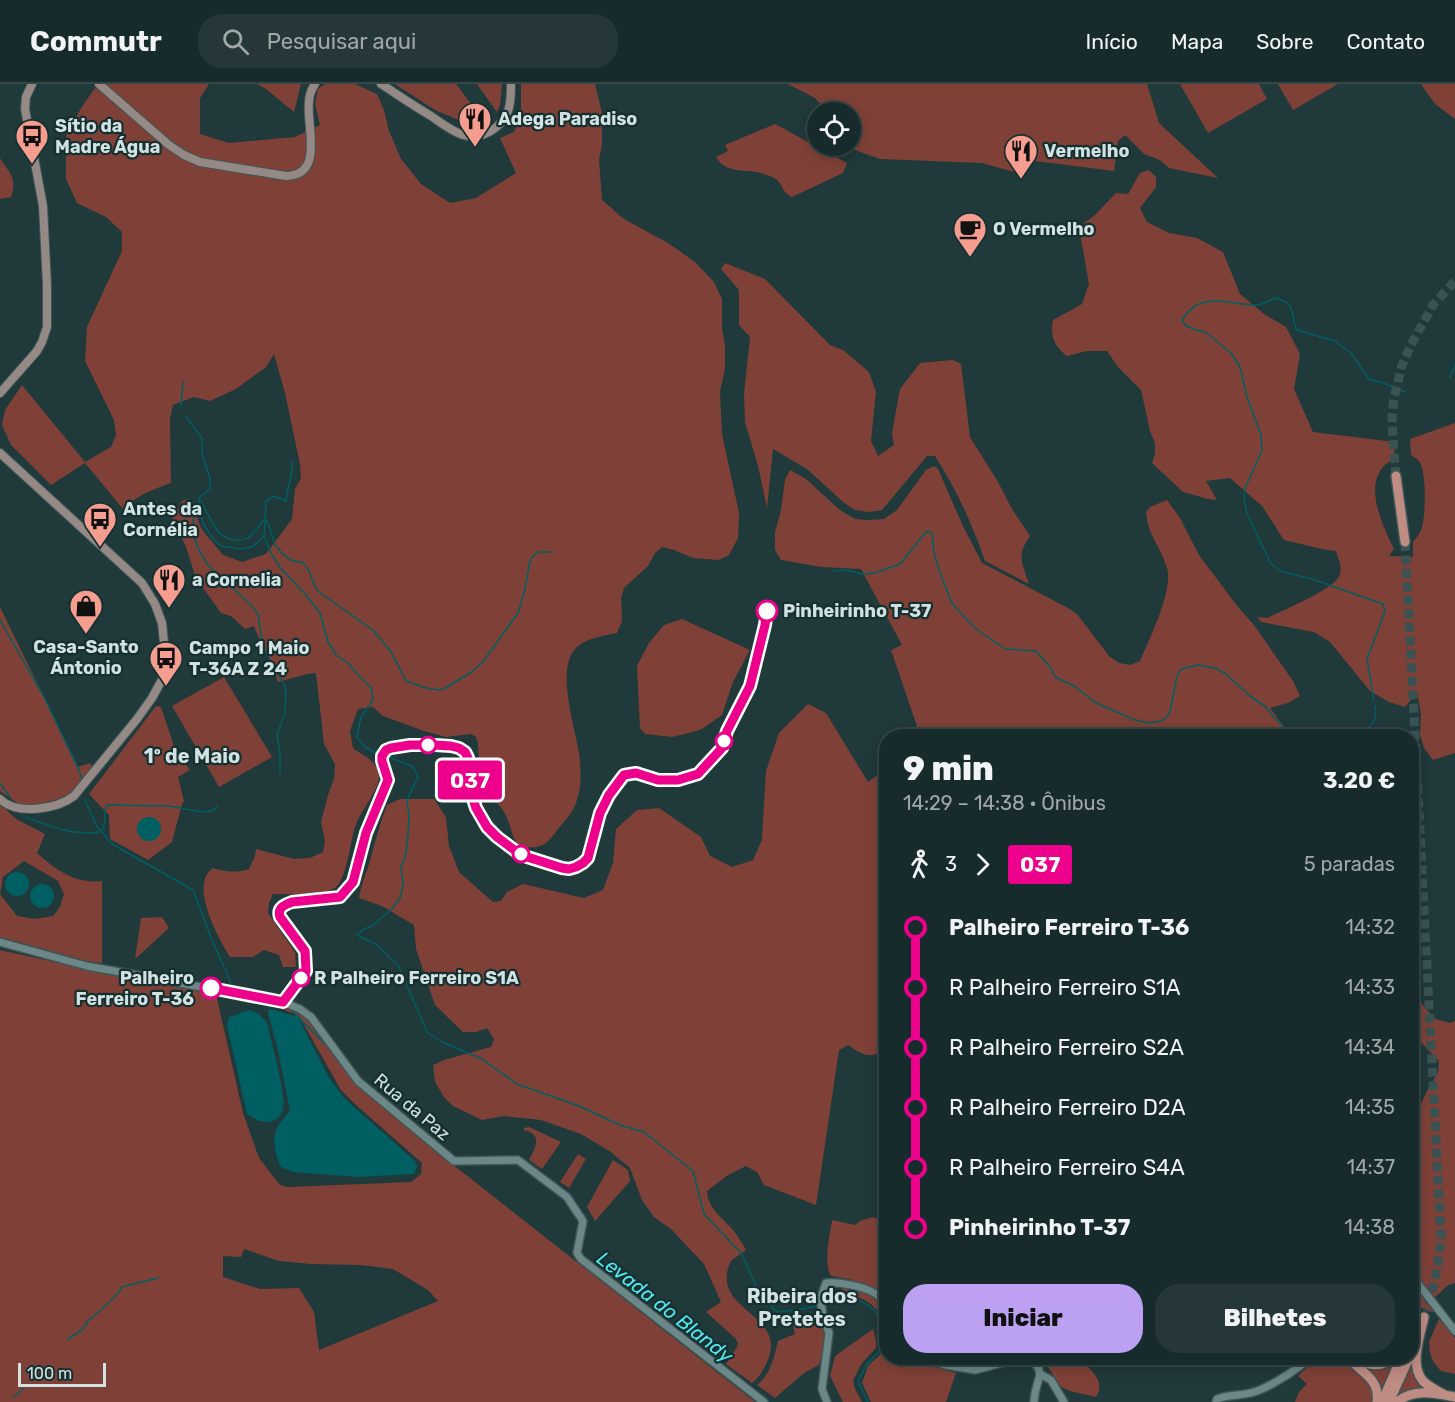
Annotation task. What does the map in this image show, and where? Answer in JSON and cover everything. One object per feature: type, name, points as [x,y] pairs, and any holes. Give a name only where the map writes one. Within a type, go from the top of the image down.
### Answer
[{"type":"main road","points":[[0,393],[37,351],[47,327],[43,206],[25,109],[26,97],[32,84]]},
{"type":"main road","points":[[99,84],[162,139],[184,155],[200,162],[286,176],[297,174],[309,163],[311,148],[309,102],[311,90],[315,84]]},
{"type":"main road","points":[[381,84],[451,129],[473,136],[482,135],[494,129],[504,119],[510,104],[511,84]]},
{"type":"main road","points":[[0,453],[142,583],[155,604],[162,623],[166,662],[163,678],[152,698],[74,796],[59,804],[37,808],[13,807],[0,799]]},
{"type":"main road","points":[[1396,476],[1405,542]]},
{"type":"main road","points":[[1419,1323],[1425,1314]]},
{"type":"main road","points":[[1419,1326],[1425,1314]]},
{"type":"main road","points":[[1419,1332],[1425,1314]]},
{"type":"main road","points":[[1419,1344],[1425,1314]]},
{"type":"main road","points":[[1356,1365],[1376,1384],[1377,1402]]},
{"type":"main road","points":[[1382,1402],[1398,1365]]},
{"type":"main road","points":[[1389,1402],[1406,1365]]},
{"type":"main road","points":[[1416,1365],[1422,1380],[1443,1394]]},
{"type":"main road","points":[[1397,1402],[1404,1396],[1419,1392],[1455,1397]]},
{"type":"street","name":"Rua da Paz","points":[[0,942],[87,966],[283,1002],[300,1009],[311,1017],[358,1081],[454,1161],[518,1160],[567,1197],[583,1221],[577,1253],[581,1259],[764,1402]]},
{"type":"street","points":[[827,1402],[822,1389],[830,1332],[824,1319],[820,1300],[826,1283],[855,1286],[879,1297]]},
{"type":"street","points":[[1419,1285],[1455,1331]]},
{"type":"street","points":[[945,1365],[975,1371],[996,1365]]},
{"type":"street","points":[[1034,1402],[1040,1374],[1036,1365]]},
{"type":"street","points":[[1216,1402],[1217,1399],[1225,1396],[1253,1392],[1265,1387],[1300,1365]]},
{"type":"street","points":[[1040,1374],[1051,1380],[1064,1402]]},
{"type":"shaded area","points":[[98,84],[209,84],[200,98],[200,134],[229,143],[295,137],[320,125],[315,104],[318,89],[325,84],[355,84],[377,94],[401,159],[421,184],[450,203],[476,198],[516,173],[500,138],[514,132],[521,114],[521,84],[595,84],[602,113],[602,144],[599,160],[602,200],[624,219],[668,243],[695,262],[714,282],[722,299],[725,368],[720,392],[722,434],[739,513],[738,538],[729,555],[719,560],[693,558],[662,547],[655,553],[648,566],[624,588],[621,598],[622,621],[617,633],[589,640],[575,649],[567,670],[567,684],[579,753],[580,778],[578,797],[571,813],[546,843],[538,847],[520,847],[504,812],[481,787],[476,737],[471,734],[446,737],[383,716],[373,707],[358,709],[350,731],[353,748],[374,763],[379,777],[357,822],[340,882],[336,887],[324,892],[273,894],[269,903],[268,913],[295,952],[296,967],[283,967],[279,955],[264,950],[253,957],[230,957],[210,918],[204,885],[206,875],[212,868],[231,872],[249,869],[256,849],[294,859],[310,858],[323,852],[325,841],[321,822],[334,779],[335,764],[324,744],[316,673],[278,682],[254,626],[245,629],[231,616],[221,613],[196,578],[186,547],[172,517],[182,501],[187,499],[193,502],[204,532],[223,555],[242,562],[266,554],[292,519],[295,489],[301,478],[300,464],[274,354],[266,367],[236,389],[210,401],[194,397],[173,405],[170,418],[171,483],[140,496],[123,509],[85,463],[51,485],[11,445],[2,425],[5,410],[22,385],[85,462],[111,447],[116,435],[114,420],[85,361],[87,327],[122,251],[122,232],[106,217],[77,203],[66,179],[66,136],[81,108]]},
{"type":"shaded area","points":[[257,84],[301,84],[294,112],[266,89]]},
{"type":"shaded area","points":[[395,84],[456,84],[484,121],[461,121],[435,110]]},
{"type":"shaded area","points":[[477,84],[502,84],[497,112]]},
{"type":"shaded area","points":[[788,84],[1147,84],[1159,123],[1218,178],[1169,168],[1160,160],[1144,154],[1125,135],[1118,141],[1114,171],[1035,161],[1026,157],[1014,172],[982,163],[880,159],[861,152],[861,102],[819,102]]},
{"type":"shaded area","points":[[1180,84],[1259,84],[1267,99],[1208,133]]},
{"type":"shaded area","points":[[1278,84],[1338,84],[1293,110]]},
{"type":"shaded area","points":[[1421,84],[1455,84],[1455,119],[1435,104]]},
{"type":"shaded area","points":[[775,124],[807,141],[807,156],[834,156],[847,163],[843,173],[792,197],[774,178],[757,172],[731,169],[720,163],[716,157],[728,151],[725,145]]},
{"type":"shaded area","points":[[0,158],[12,176],[14,185],[11,197],[0,199]]},
{"type":"shaded area","points":[[1149,170],[1156,177],[1156,187],[1140,208],[1147,222],[1169,233],[1197,238],[1223,252],[1240,294],[1264,314],[1286,327],[1300,354],[1294,389],[1313,432],[1395,442],[1394,459],[1383,467],[1375,486],[1378,508],[1394,549],[1389,556],[1413,557],[1413,542],[1423,524],[1425,495],[1422,466],[1411,455],[1410,439],[1455,423],[1455,753],[1433,760],[1424,748],[1420,735],[1421,714],[1417,692],[1405,707],[1389,702],[1370,691],[1330,642],[1314,632],[1261,622],[1257,617],[1267,618],[1306,600],[1334,583],[1340,575],[1340,564],[1336,551],[1284,540],[1262,506],[1230,478],[1206,481],[1217,500],[1183,492],[1152,463],[1155,443],[1141,390],[1118,367],[1107,351],[1087,351],[1067,356],[1056,344],[1052,331],[1053,320],[1082,304],[1089,284],[1079,227],[1095,215],[1116,193],[1128,194],[1140,173]]},
{"type":"shaded area","points":[[725,263],[765,279],[830,345],[843,350],[869,372],[876,392],[871,441],[878,456],[894,445],[892,433],[900,389],[920,363],[953,360],[961,364],[970,437],[1030,536],[1022,554],[1029,584],[985,561],[963,507],[935,456],[927,456],[882,510],[869,512],[855,510],[807,469],[773,449],[767,508],[745,422],[744,394],[750,337],[739,325],[739,290],[721,269]]},
{"type":"shaded area","points":[[934,466],[938,469],[982,563],[1077,614],[1109,656],[1119,663],[1130,665],[1140,661],[1160,614],[1167,588],[1167,568],[1149,528],[1146,512],[1150,507],[1167,500],[1180,518],[1199,555],[1254,625],[1293,681],[1300,696],[1288,703],[1270,708],[1286,729],[916,729],[891,650],[902,645],[861,569],[821,567],[781,560],[775,550],[775,532],[785,480],[790,470],[806,479],[840,510],[855,519],[867,520],[884,519],[897,510],[926,470]]},
{"type":"shaded area","points":[[0,607],[78,767],[90,763],[93,769],[69,794],[53,801],[23,807],[0,791]]},
{"type":"shaded area","points":[[682,619],[750,650],[733,682],[722,715],[702,729],[693,732],[672,737],[645,734],[640,728],[637,666],[649,643],[664,625]]},
{"type":"shaded area","points":[[224,677],[272,757],[219,787],[172,706]]},
{"type":"shaded area","points":[[808,704],[826,713],[868,782],[879,774],[879,1054],[862,1054],[848,1045],[839,1050],[816,1205],[764,1185],[757,1172],[746,1166],[728,1175],[707,1191],[713,1208],[735,1232],[746,1250],[731,1261],[728,1267],[728,1287],[742,1306],[761,1324],[768,1334],[771,1345],[765,1367],[752,1383],[726,1364],[738,1343],[706,1312],[721,1302],[704,1264],[671,1229],[654,1217],[642,1200],[630,1168],[611,1152],[581,1134],[541,1120],[504,1116],[482,1120],[453,1106],[444,1097],[435,1082],[433,1065],[491,1047],[494,1039],[487,1028],[476,1032],[463,1032],[435,1005],[416,949],[414,925],[382,906],[359,898],[387,805],[400,799],[434,799],[446,817],[449,846],[459,872],[493,902],[501,901],[507,892],[523,884],[584,898],[603,890],[613,863],[616,829],[637,810],[659,808],[701,837],[710,856],[732,867],[753,860],[762,840],[766,771],[779,733]]},
{"type":"shaded area","points":[[156,706],[161,707],[176,752],[190,770],[178,777],[184,801],[172,842],[148,860],[110,839],[109,815],[89,794]]},
{"type":"shaded area","points":[[0,804],[16,819],[45,834],[37,853],[51,865],[75,878],[102,881],[102,963],[86,961],[0,937]],"holes":[[[24,861],[58,881],[64,894],[60,907],[53,916],[35,919],[17,916],[0,894],[3,877]]]},
{"type":"shaded area","points":[[162,917],[169,928],[135,959],[141,918]]},
{"type":"shaded area","points":[[0,950],[216,994],[243,1113],[259,1158],[280,1185],[288,1187],[411,1182],[421,1174],[422,1163],[341,1090],[299,1016],[276,1005],[287,1006],[310,1019],[354,1082],[447,1160],[755,1402],[0,1402]],"holes":[[[244,1249],[279,1261],[393,1269],[428,1290],[438,1301],[319,1350],[314,1312],[299,1288],[260,1289],[223,1277],[223,1256],[241,1257]]]},
{"type":"shaded area","points":[[1419,1001],[1435,1019],[1450,1023],[1455,1021],[1455,1283],[1448,1285],[1434,1298],[1419,1278],[1419,1106],[1438,1073],[1439,1061],[1419,1040]]},
{"type":"shaded area","points":[[529,1127],[561,1142],[542,1169],[529,1160],[534,1151],[536,1139],[530,1132],[524,1130]]},
{"type":"shaded area","points":[[578,1154],[586,1159],[569,1188],[560,1182]]},
{"type":"shaded area","points":[[613,1160],[628,1170],[630,1181],[595,1221],[587,1207]]},
{"type":"shaded area","points":[[873,1217],[879,1220],[879,1294],[849,1279],[831,1276],[829,1270],[828,1249],[832,1220],[855,1225]]},
{"type":"shaded area","points":[[842,1287],[867,1293],[879,1302],[879,1314],[874,1306],[842,1290]]},
{"type":"shaded area","points":[[1419,1292],[1436,1313],[1419,1307]]},
{"type":"shaded area","points":[[790,1315],[817,1317],[824,1329],[824,1347],[819,1365],[804,1373],[775,1398],[757,1385],[769,1370],[778,1341],[795,1334]]},
{"type":"shaded area","points":[[1439,1319],[1455,1338],[1455,1374],[1441,1371],[1434,1363],[1430,1353],[1429,1342]]},
{"type":"shaded area","points":[[873,1329],[876,1348],[862,1363],[853,1380],[862,1402],[843,1402],[830,1376],[835,1356]]},
{"type":"shaded area","points":[[879,1356],[879,1365],[927,1365],[956,1373],[946,1402],[871,1402],[862,1383],[868,1366]]},
{"type":"shaded area","points":[[1047,1365],[1086,1365],[1097,1377],[1099,1392],[1096,1397],[1061,1387]]},
{"type":"shaded area","points":[[1310,1365],[1351,1365],[1371,1387],[1373,1402],[1295,1402],[1299,1392],[1307,1384],[1298,1376]]},
{"type":"shaded area","points":[[1395,1365],[1383,1394],[1379,1384],[1364,1369]]},
{"type":"shaded area","points":[[1410,1365],[1413,1365],[1416,1377],[1428,1389],[1414,1389],[1397,1395]]},
{"type":"water","points":[[149,817],[157,821],[161,829],[157,837],[149,841],[141,837],[137,829],[141,821]]},
{"type":"water","points":[[17,872],[25,876],[29,884],[25,892],[17,896],[9,892],[5,884],[9,876]]},
{"type":"water","points":[[42,884],[50,888],[54,896],[50,904],[42,908],[34,904],[30,896],[34,888]]},
{"type":"water","points":[[271,1009],[298,1017],[328,1076],[344,1098],[415,1161],[417,1167],[414,1174],[358,1177],[293,1172],[281,1167],[274,1138],[279,1125],[290,1110],[268,1013]]},
{"type":"water","points":[[249,1010],[258,1013],[267,1022],[280,1080],[283,1109],[280,1115],[271,1122],[259,1121],[247,1114],[227,1025],[229,1017]]},
{"type":"waterway","points":[[1374,701],[1367,659],[1385,611],[1383,604],[1315,580],[1281,571],[1271,564],[1247,514],[1244,499],[1245,488],[1262,451],[1261,435],[1247,397],[1240,367],[1231,353],[1205,332],[1186,326],[1182,320],[1189,310],[1207,302],[1257,305],[1275,298],[1282,300],[1290,306],[1297,330],[1335,341],[1351,353],[1369,379],[1405,392]]},
{"type":"waterway","points":[[1450,378],[1455,365]]},
{"type":"waterway","points":[[181,406],[183,382]]},
{"type":"waterway","points":[[186,417],[202,438],[202,453],[210,479],[210,489],[199,498],[200,511],[203,523],[213,539],[221,546],[241,549],[252,547],[263,537]]},
{"type":"waterway","points":[[292,461],[286,501],[274,496],[266,501],[264,536],[272,555],[282,570],[320,613],[328,642],[336,655],[349,664],[371,687],[373,700],[361,717],[357,737],[365,747],[378,754]]},
{"type":"waterway","points":[[201,501],[215,527],[231,540],[248,538],[264,520]]},
{"type":"waterway","points":[[196,503],[193,523],[194,537],[200,552],[208,565],[258,614],[263,647],[285,686],[285,712],[277,735],[280,773]]},
{"type":"waterway","points":[[266,520],[274,543],[284,555],[294,561],[302,562],[319,592],[373,630],[391,652],[406,681],[439,690],[470,673],[482,663],[518,613],[531,558],[538,552],[551,552]]},
{"type":"waterway","points":[[833,571],[875,573],[900,564],[929,531],[932,534],[934,553],[940,573],[952,603],[975,628],[1005,649],[1036,651],[1050,667],[1055,677],[1076,687],[1094,702],[1135,720],[1148,723],[1161,721],[1170,712],[1177,676],[1181,669],[1198,665],[1215,668],[1226,674],[1251,697],[1265,706],[1285,729]]},
{"type":"waterway","name":"Levada do Blandy","points":[[0,620],[44,697],[82,779]]},
{"type":"waterway","points":[[1365,729],[1374,721],[1375,706]]},
{"type":"waterway","points":[[389,757],[413,767],[418,777],[407,800],[408,834],[406,853],[401,868],[403,882],[401,896],[392,909],[357,935],[377,945],[398,965],[427,1032],[442,1042],[482,1059],[517,1084],[579,1106],[620,1125],[644,1132],[693,1171],[704,1214],[742,1254],[759,1293],[777,1312],[817,1306]]},
{"type":"waterway","points":[[0,783],[10,797]]},
{"type":"waterway","name":"Levada do Blandy","points":[[85,800],[96,825],[112,844],[193,890],[230,980],[230,989]]},
{"type":"waterway","points":[[102,830],[107,805],[170,806],[201,812],[212,811],[218,806]]},
{"type":"waterway","points":[[26,817],[53,827],[80,833],[99,832]]},
{"type":"waterway","name":"Levada do Blandy","points":[[289,1008],[334,1053]]},
{"type":"waterway","name":"Levada do Blandy","points":[[434,1149],[447,1160]]},
{"type":"waterway","name":"Levada do Blandy","points":[[581,1255],[582,1245]]},
{"type":"waterway","points":[[68,1339],[82,1330],[122,1287],[158,1278]]},
{"type":"waterway","points":[[826,1302],[844,1294],[868,1305],[874,1310],[879,1322]]},
{"type":"waterway","points":[[868,1402],[858,1381],[867,1364],[879,1352]]},
{"type":"waterway","points":[[14,1397],[23,1389]]},
{"type":"tunnel","points":[[1396,476],[1392,415],[1402,365],[1433,305],[1455,281]]},
{"type":"tunnel","points":[[1405,542],[1415,729]]},
{"type":"tunnel","points":[[1419,812],[1441,1237],[1436,1275],[1427,1311]]},
{"type":"bus line","name":"037","points":[[211,988],[283,1002],[306,971],[305,951],[280,917],[280,908],[292,902],[340,897],[353,882],[366,833],[388,780],[382,756],[386,750],[391,748],[410,745],[459,748],[468,758],[473,802],[487,827],[497,837],[521,855],[548,864],[569,869],[583,863],[588,858],[600,813],[609,795],[624,775],[636,773],[658,780],[678,780],[698,774],[722,748],[727,731],[750,686],[767,611]]},
{"type":"place","name":"Adega Paradiso","points":[[475,148]]},
{"type":"place","name":"Sítio da Madre Água","points":[[32,165]]},
{"type":"place","name":"Vermelho","points":[[1021,180]]},
{"type":"place","name":"O Vermelho","points":[[970,258]]},
{"type":"place","name":"Antes da Cornélia","points":[[100,548]]},
{"type":"place","name":"a Cornelia","points":[[169,609]]},
{"type":"place","name":"Pinheirinho T-37","points":[[767,611]]},
{"type":"place","name":"Casa-Santo Ántonio","points":[[86,635]]},
{"type":"place","name":"Campo 1 Maio T-36A Z 24","points":[[166,687]]},
{"type":"place","name":"R Palheiro Ferreiro S1A","points":[[301,978]]},
{"type":"place","name":"Palheiro Ferreiro T-36","points":[[211,988]]},
{"type":"district","name":"1º de Maio","points":[[192,756]]},
{"type":"district","name":"Ribeira dos Pretetes","points":[[802,1308]]}]
